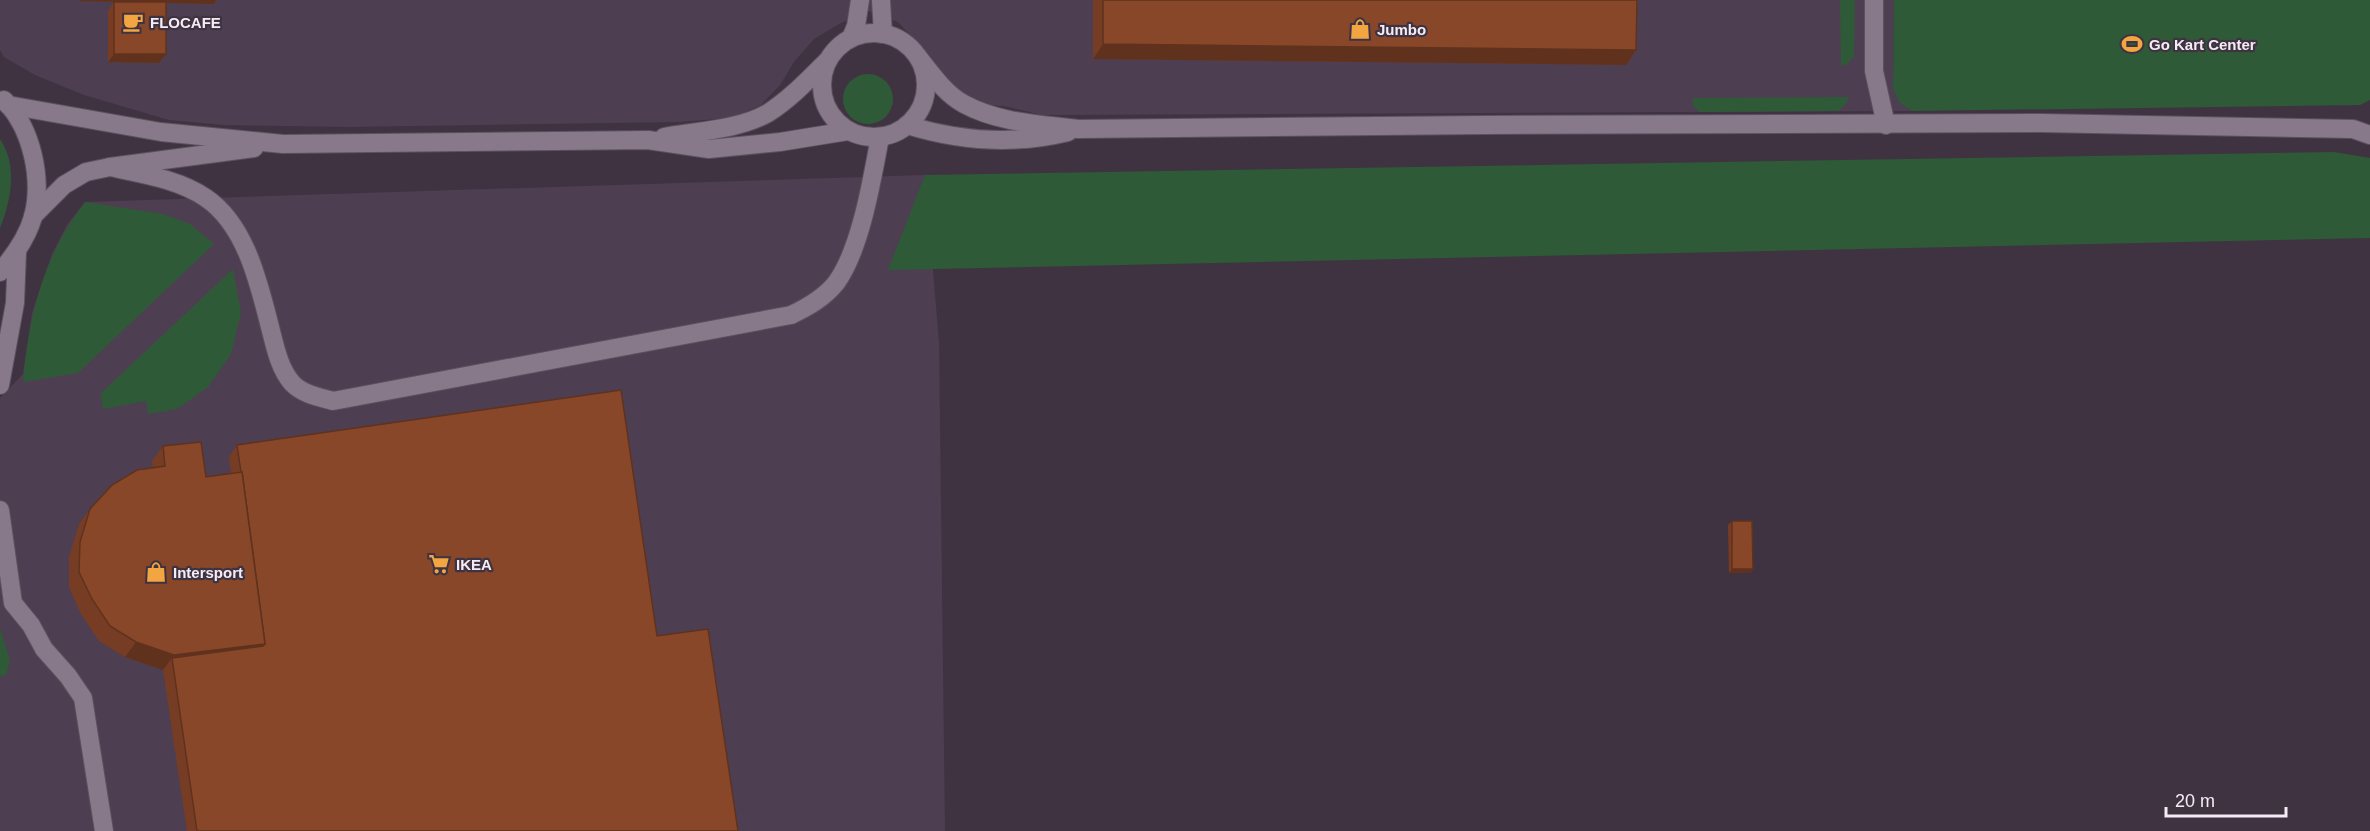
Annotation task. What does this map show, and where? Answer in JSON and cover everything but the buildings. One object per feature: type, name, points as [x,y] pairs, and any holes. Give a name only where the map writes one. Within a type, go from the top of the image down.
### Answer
[{"type":"street","points":[[851,38],[856,26],[860,0]]},
{"type":"street","points":[[881,0],[883,34]]},
{"type":"street","points":[[1874,0],[1874,71],[1886,125]]},
{"type":"street","points":[[648,140],[742,123],[766,114],[800,88],[838,47],[851,38],[866,33],[883,34],[898,39],[909,47],[945,89],[963,103],[991,115],[1023,123],[1078,129],[2041,123],[2362,132],[2370,122]]},
{"type":"street","points":[[828,60],[822,75],[822,91],[826,107],[835,120],[848,131],[863,136],[880,137],[894,133],[907,125],[917,114],[924,100],[926,85],[924,70],[918,57]]},
{"type":"street","points":[[4,101],[160,132],[283,144],[648,140],[709,149],[780,142],[848,131]]},
{"type":"street","points":[[0,272],[17,252],[33,216],[37,177],[28,139],[4,101]]},
{"type":"street","points":[[907,125],[940,135],[995,140],[1043,138],[1078,129]]},
{"type":"street","points":[[110,167],[168,180],[206,198],[228,218],[255,271],[278,357],[292,383],[310,395],[333,401],[791,315],[815,303],[835,284],[847,264],[869,197],[880,137]]},
{"type":"street","points":[[33,216],[64,185],[86,172],[283,144]]},
{"type":"street","points":[[0,385],[15,303],[17,252]]},
{"type":"street","points":[[0,510],[13,603],[31,625],[44,649],[68,676],[82,698],[104,831]]},
{"type":"shaded area","points":[[0,0],[1894,0],[1893,88],[1905,106],[1912,111],[1042,115],[1004,106],[972,104],[951,86],[898,22],[869,11],[839,24],[814,39],[794,62],[780,85],[761,105],[731,118],[677,122],[347,127],[224,125],[169,120],[84,95],[35,75],[4,57],[0,50]]},
{"type":"shaded area","points":[[925,175],[939,342],[945,831],[0,831],[0,398],[23,374],[32,313],[52,254],[67,225],[85,202]]},
{"type":"green space","points":[[1840,0],[1855,0],[1854,56],[1847,64],[1841,66]]},
{"type":"green space","name":"Go Kart Center","points":[[1894,0],[2370,0],[2370,100],[2360,105],[1912,111],[1899,102],[1893,88]]},
{"type":"green space","points":[[868,74],[886,81],[893,99],[886,117],[868,124],[850,117],[843,99],[850,81]]},
{"type":"green space","points":[[1849,97],[1846,104],[1838,111],[1700,112],[1693,106],[1693,98]]},
{"type":"green space","points":[[0,139],[9,160],[11,183],[10,195],[0,228]]},
{"type":"green space","points":[[2334,152],[2370,158],[2370,238],[888,270],[925,175]]},
{"type":"green space","points":[[85,202],[163,214],[190,224],[214,244],[78,373],[23,382],[29,333],[40,287],[58,244]]},
{"type":"green space","points":[[233,269],[241,312],[231,354],[208,387],[177,409],[148,414],[146,401],[103,409],[100,394]]},
{"type":"green space","points":[[0,628],[10,661],[6,675],[0,676]]},
{"type":"place","name":"FLOCAFE","points":[[133,22]]},
{"type":"place","name":"Jumbo","points":[[1360,29]]},
{"type":"place","name":"Go Kart Center","points":[[2132,44]]},
{"type":"place","name":"ΙΚΕΑ","points":[[439,564]]},
{"type":"place","name":"Intersport","points":[[156,572]]}]
